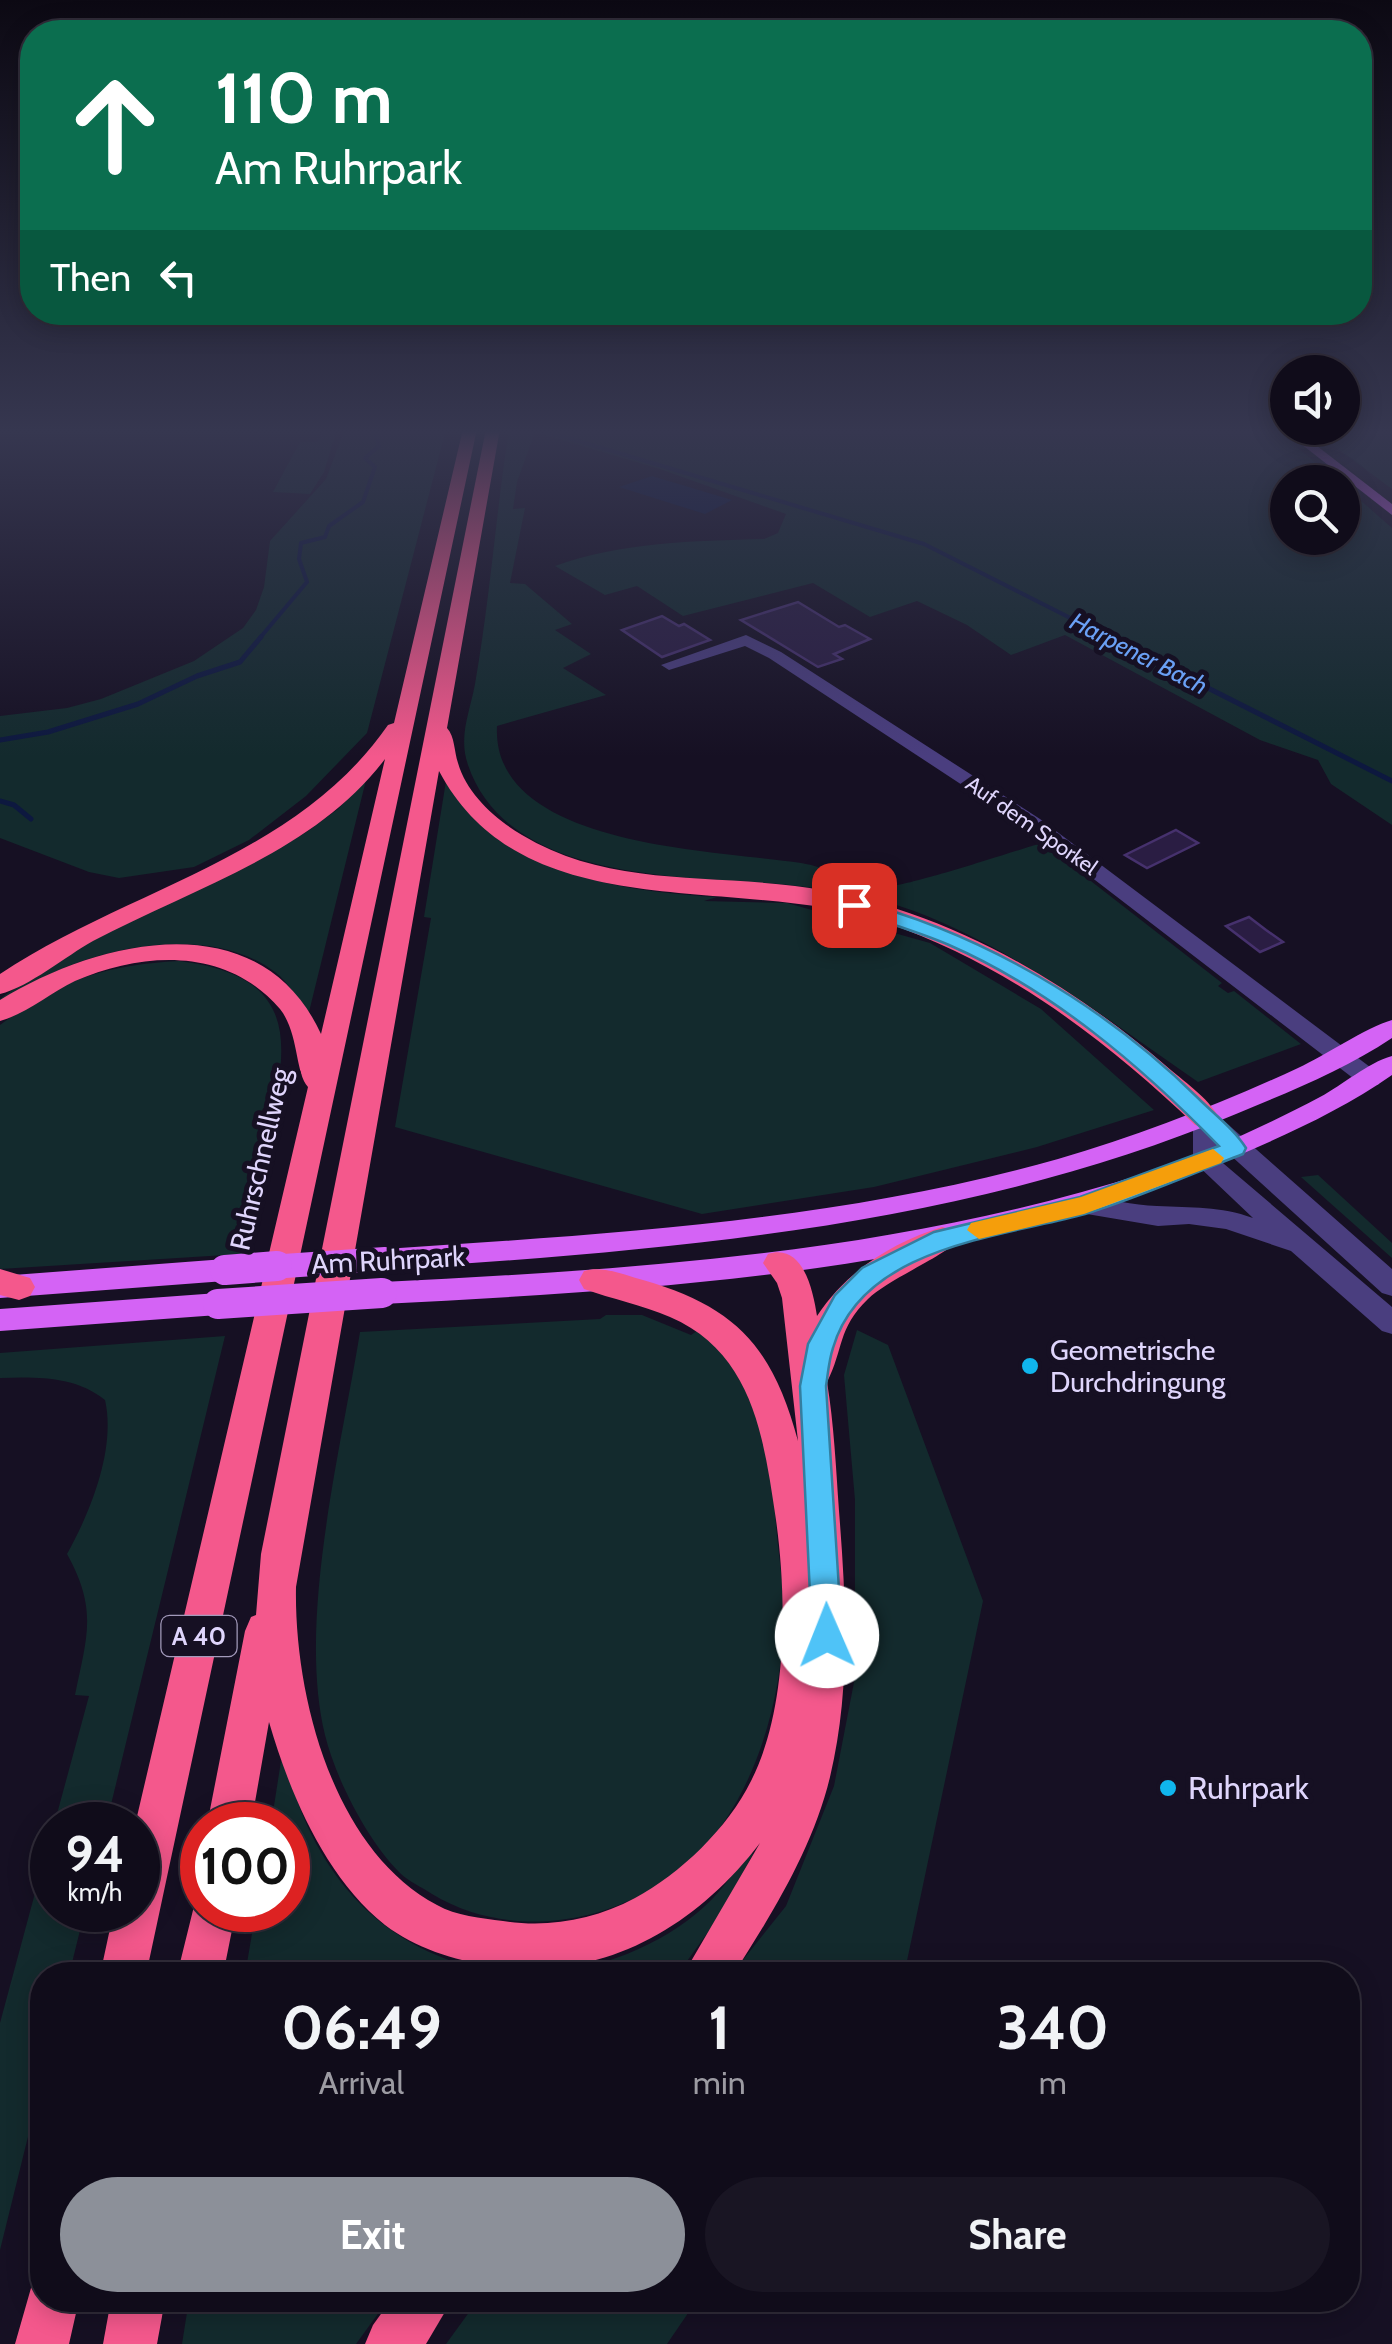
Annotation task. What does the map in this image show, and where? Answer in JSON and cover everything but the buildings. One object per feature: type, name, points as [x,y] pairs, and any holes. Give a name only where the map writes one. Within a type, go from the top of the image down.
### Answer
[{"type":"highway","name":"Ruhrschnellweg","points":[[160,1807],[445,538]]},
{"type":"highway","name":"A 40","points":[[232,1802],[472,538]]},
{"type":"highway","points":[[0,986],[52,954],[259,852],[322,813],[376,760],[410,694]]},
{"type":"highway","points":[[442,695],[442,742],[454,779],[482,816],[504,835],[588,872],[658,885],[795,893],[854,905],[953,940],[998,961],[1083,1014],[1172,1085],[1205,1118]]},
{"type":"highway","points":[[0,1012],[43,984],[108,961],[167,951],[222,956],[269,981],[299,1016],[312,1040],[317,1100],[313,1127]]},
{"type":"highway","points":[[814,1402],[821,1344],[844,1302],[870,1275],[942,1238]]},
{"type":"highway","points":[[715,1962],[750,1908],[783,1845],[808,1780],[822,1710],[828,1611],[814,1402],[798,1298],[792,1278],[779,1264]]},
{"type":"highway","points":[[280,1554],[275,1615],[281,1687],[289,1726],[318,1798],[352,1858],[380,1891],[416,1919],[451,1935],[508,1948],[570,1946],[608,1936],[628,1930],[682,1898],[722,1861],[769,1792],[790,1721],[802,1648],[795,1520],[773,1404],[755,1364],[737,1342],[698,1314],[663,1297],[595,1280]]},
{"type":"highway","name":"Ruhrschnellweg","points":[[126,1962],[132,1932]]},
{"type":"highway","points":[[202,1962],[208,1932]]},
{"type":"highway","points":[[42,2344],[49,2312]]},
{"type":"highway","points":[[130,2344],[136,2312]]},
{"type":"highway","points":[[392,2344],[417,2312]]},
{"type":"main road","name":"Am Ruhrpark","points":[[6,1286],[551,1249],[717,1232],[923,1200],[1058,1168],[1205,1118],[1343,1056],[1392,1028]]},
{"type":"main road","name":"Am Ruhrpark","points":[[0,1320],[779,1264],[942,1238],[1084,1205],[1205,1161],[1370,1079],[1392,1064]]},
{"type":"main road","name":"Am Ruhrpark","points":[[717,1232],[755,1245],[779,1264]]},
{"type":"street","name":"Auf dem Sporkel","points":[[669,666],[746,640],[775,655],[1033,823],[1370,1079]]},
{"type":"street","points":[[1205,1118],[1392,1285]]},
{"type":"street","points":[[1205,1118],[1205,1161],[1392,1323]]},
{"type":"street","points":[[1084,1205],[1158,1216],[1189,1214],[1228,1219],[1309,1249]]},
{"type":"green space","points":[[418,538],[367,733],[306,796],[249,840],[194,867],[119,878],[89,872],[0,838],[0,716],[67,708],[101,699],[194,661],[243,628],[256,610],[264,587],[270,541]]},
{"type":"green space","points":[[495,538],[519,538],[510,583],[525,584],[572,624],[555,630],[591,654],[563,668],[606,695],[497,726],[505,766],[530,797],[569,820],[616,835],[667,846],[801,863],[881,887],[934,876],[1042,843],[1222,983],[1218,986],[1228,993],[1234,991],[1301,1044],[1198,1082],[1026,966],[914,911],[820,889],[654,874],[561,853],[521,833],[489,804],[468,765],[464,744]]},
{"type":"green space","points":[[765,538],[1270,538],[1270,555],[1360,555],[1360,538],[1392,538],[1392,825],[1331,784],[1318,760],[1260,740],[1065,635],[1011,655],[967,625],[917,601],[870,617],[813,583],[683,616],[637,586],[605,595],[555,566],[632,547]]},
{"type":"green space","points":[[366,780],[309,1012],[280,976],[252,958],[200,945],[172,944],[90,958],[41,980],[0,1006],[0,999],[74,951],[308,831],[338,809]]},
{"type":"green space","points":[[446,781],[471,812],[499,837],[531,857],[565,871],[640,889],[717,897],[704,901],[787,903],[930,943],[1041,1009],[1154,1110],[1037,1147],[874,1187],[702,1214],[395,1127],[431,918],[424,917]]},
{"type":"green space","points":[[179,961],[217,968],[244,980],[264,995],[281,1038],[276,1095],[243,1234],[242,1254],[0,1269],[0,1025],[42,997],[84,978],[128,966]]},
{"type":"green space","points":[[1318,1175],[1392,1243],[1392,1258],[1301,1177]]},
{"type":"green space","points":[[606,1315],[642,1315],[691,1335],[700,1329],[739,1370],[751,1393],[766,1441],[773,1495],[784,1603],[780,1668],[769,1723],[750,1775],[724,1822],[698,1854],[666,1880],[630,1901],[591,1914],[550,1921],[509,1920],[470,1911],[404,1876],[365,1827],[337,1771],[325,1735],[316,1641],[333,1481],[360,1332],[600,1319]]},
{"type":"green space","points":[[857,1330],[888,1345],[983,1601],[907,1962],[741,1962],[786,1906],[834,1786],[855,1677],[855,1500],[844,1375]]},
{"type":"green space","points":[[225,1336],[112,1802],[60,1802],[89,1696],[75,1695],[87,1623],[83,1591],[67,1554],[99,1479],[107,1438],[105,1400],[68,1382],[0,1378],[0,1353]]},
{"type":"green space","points":[[281,1761],[285,1761],[298,1802],[275,1802]]},
{"type":"green space","points":[[310,1830],[336,1875],[361,1905],[391,1930],[455,1962],[247,1962],[252,1932],[310,1932]]},
{"type":"green space","points":[[750,1851],[753,1854],[716,1921],[686,1962],[606,1962],[669,1933],[723,1887]]},
{"type":"green space","points":[[30,1912],[30,1932],[80,1932],[72,1962],[30,1962],[30,2129],[0,2250],[0,2023]]},
{"type":"green space","points":[[187,2312],[379,2312],[356,2344],[182,2344]]},
{"type":"green space","points":[[469,2312],[689,2312],[667,2344],[446,2344]]},
{"type":"waterway","points":[[259,639],[307,582],[299,559],[301,543],[319,538]]},
{"type":"waterway","name":"Harpener Bach","points":[[905,538],[924,544],[1112,639]]},
{"type":"waterway","points":[[0,740],[48,732],[138,704],[197,676],[240,662],[261,637]]},
{"type":"waterway","name":"Harpener Bach","points":[[1107,637],[1392,781]]},
{"type":"waterway","points":[[0,801],[14,805],[31,819]]},
{"type":"slow traffic","points":[[979,1230],[1084,1205],[1213,1158]]},
{"type":"place","name":"Geometrische Durchdringung","points":[[1030,1366]]},
{"type":"place","name":"Ruhrpark","points":[[1168,1788]]},
{"type":"route","points":[[827,1636],[826,1563],[813,1386],[821,1344],[844,1302],[870,1275],[912,1250],[942,1238],[1084,1205],[1167,1177],[1235,1148],[1172,1085],[1083,1014],[998,961],[910,922],[854,905]]}]
